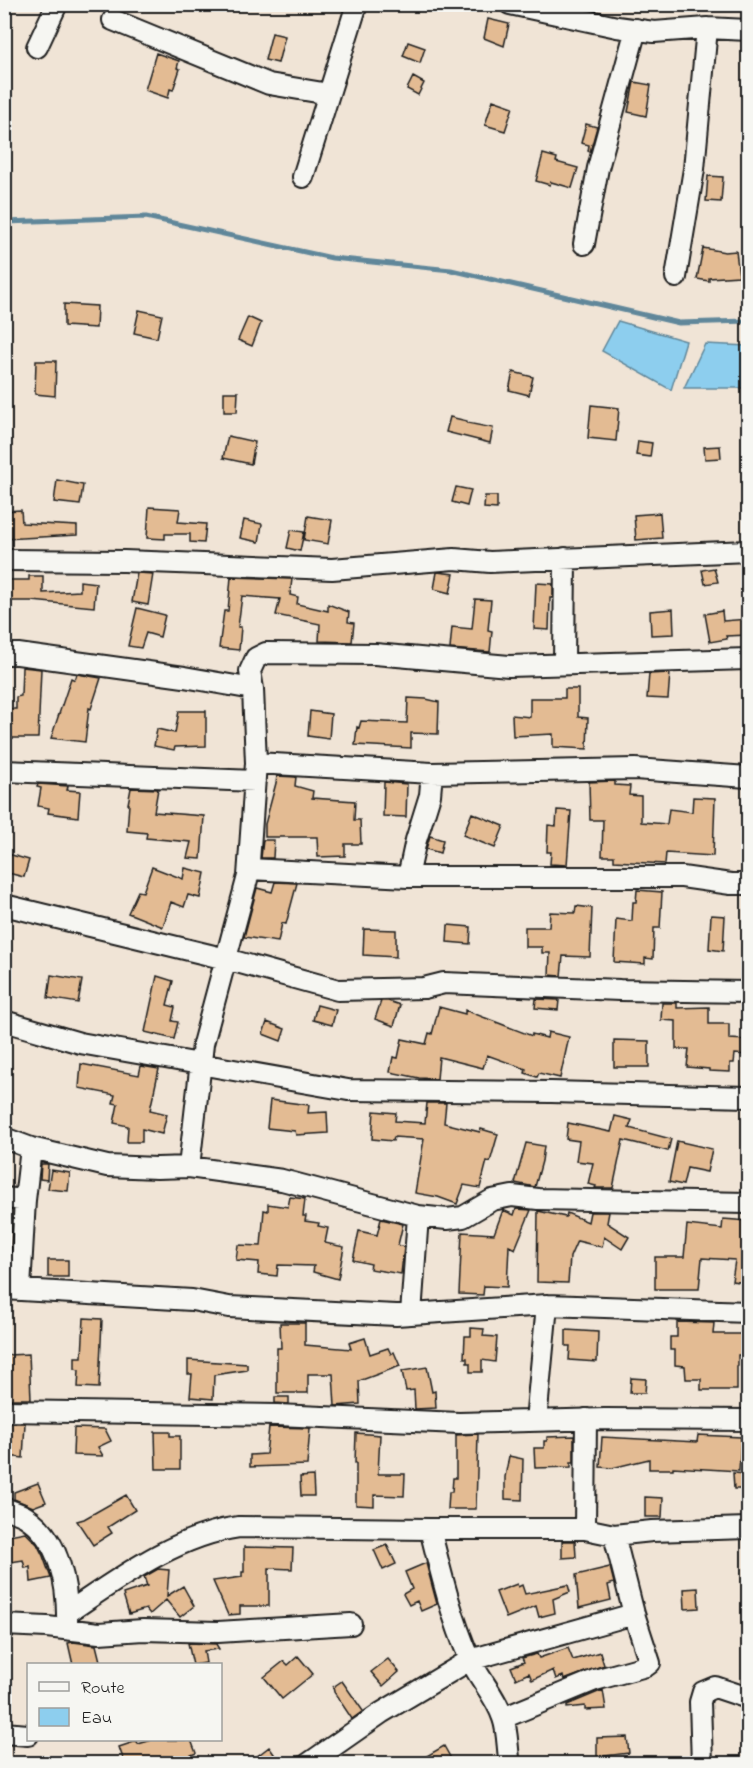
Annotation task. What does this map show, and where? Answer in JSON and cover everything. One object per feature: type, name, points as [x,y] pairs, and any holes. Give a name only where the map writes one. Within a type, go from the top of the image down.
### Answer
[{"type":"street","points":[[37,47],[57,4]]},
{"type":"street","points":[[303,177],[357,4]]},
{"type":"street","points":[[510,4],[548,14],[654,32],[707,28],[748,30]]},
{"type":"street","points":[[113,20],[269,84],[329,94]]},
{"type":"street","points":[[676,277],[694,169],[707,28]]},
{"type":"street","points":[[584,244],[598,168],[636,29]]},
{"type":"street","points":[[4,560],[124,561],[332,569],[454,559],[490,562],[748,550]]},
{"type":"street","points":[[564,664],[565,558]]},
{"type":"street","points":[[189,1167],[203,1044],[249,869],[256,772],[253,689],[250,671],[256,658],[266,653],[375,654],[509,666],[748,659]]},
{"type":"street","points":[[4,654],[184,677],[253,689]]},
{"type":"street","points":[[4,771],[432,772],[635,769],[748,777]]},
{"type":"street","points":[[408,877],[416,840],[430,795],[432,772]]},
{"type":"street","points":[[249,869],[408,877],[682,877],[748,885]]},
{"type":"street","points":[[4,905],[226,958],[338,990],[424,988],[444,983],[748,992]]},
{"type":"street","points":[[4,1021],[80,1044],[348,1090],[748,1097]]},
{"type":"street","points":[[4,1138],[31,1148],[108,1166],[189,1167],[282,1180],[418,1216],[447,1219],[463,1217],[492,1200],[512,1196],[538,1199],[748,1203]]},
{"type":"street","points":[[31,1148],[12,1289],[192,1300],[229,1307],[396,1315],[547,1305],[748,1312]]},
{"type":"street","points":[[4,1198],[25,1200]]},
{"type":"street","points":[[411,1314],[418,1216]]},
{"type":"street","points":[[536,1421],[547,1305]]},
{"type":"street","points":[[4,1411],[266,1415],[459,1423],[586,1419],[748,1420]]},
{"type":"street","points":[[585,1529],[586,1419]]},
{"type":"street","points":[[4,1508],[26,1517],[44,1533],[56,1554],[63,1575],[67,1621]]},
{"type":"street","points":[[67,1621],[118,1578],[164,1552],[218,1530],[239,1527],[585,1529],[614,1535],[652,1531],[748,1528]]},
{"type":"street","points":[[430,1529],[445,1592],[470,1660],[485,1682],[503,1718],[505,1761]]},
{"type":"street","points":[[503,1718],[595,1680],[650,1663],[634,1614],[614,1535]]},
{"type":"street","points":[[308,1764],[381,1713],[470,1660],[634,1614]]},
{"type":"street","points":[[4,1625],[67,1621],[99,1634],[143,1630],[218,1632],[351,1624]]},
{"type":"street","points":[[702,1764],[700,1702],[703,1692],[715,1687],[748,1698]]},
{"type":"street","points":[[4,1733],[27,1735]]},
{"type":"water","points":[[618,321],[686,341],[671,390],[602,351]]},
{"type":"water","points":[[705,344],[748,346],[748,388],[684,388]]},
{"type":"building","points":[[488,19],[509,24],[504,46],[484,38]]},
{"type":"building","points":[[272,33],[285,36],[278,63],[265,60]]},
{"type":"building","points":[[408,42],[425,48],[420,63],[403,56]]},
{"type":"building","points":[[156,53],[179,61],[177,68],[180,69],[168,98],[145,90]]},
{"type":"building","points":[[413,77],[424,83],[418,95],[407,89]]},
{"type":"building","points":[[634,82],[651,85],[646,116],[628,112]]},
{"type":"building","points":[[493,100],[513,107],[505,131],[485,125]]},
{"type":"building","points":[[586,124],[597,127],[590,152],[588,151],[589,145],[581,143]]},
{"type":"building","points":[[543,154],[557,158],[556,162],[578,168],[572,188],[551,182],[550,185],[536,181]]},
{"type":"building","points":[[708,176],[723,177],[721,202],[706,201]]},
{"type":"building","points":[[703,248],[725,252],[736,251],[739,276],[709,278],[709,281],[697,279]]},
{"type":"building","points":[[64,304],[97,306],[96,328],[64,326]]},
{"type":"building","points":[[139,310],[162,315],[157,338],[134,333]]},
{"type":"building","points":[[248,317],[261,323],[252,346],[238,340]]},
{"type":"building","points":[[36,361],[56,361],[55,396],[35,394]]},
{"type":"building","points":[[513,372],[533,377],[529,395],[509,390]]},
{"type":"building","points":[[224,392],[238,392],[237,412],[224,412]]},
{"type":"building","points":[[591,405],[619,408],[616,441],[588,438]]},
{"type":"building","points":[[450,417],[493,428],[490,443],[446,432]]},
{"type":"building","points":[[228,436],[255,442],[251,464],[223,458]]},
{"type":"building","points":[[638,441],[652,443],[650,457],[636,455]]},
{"type":"building","points":[[720,446],[721,458],[705,459],[704,447]]},
{"type":"building","points":[[57,480],[83,485],[80,505],[54,502]]},
{"type":"building","points":[[456,487],[471,490],[467,506],[452,502]]},
{"type":"building","points":[[485,496],[497,496],[497,509],[484,508]]},
{"type":"building","points":[[149,507],[180,509],[178,522],[206,524],[204,543],[190,542],[190,534],[165,534],[165,539],[147,538]]},
{"type":"building","points":[[21,510],[22,523],[77,526],[77,535],[4,539],[4,511]]},
{"type":"building","points":[[660,513],[662,538],[636,540],[634,515]]},
{"type":"building","points":[[308,516],[332,520],[328,544],[304,540]]},
{"type":"building","points":[[244,520],[262,524],[259,542],[240,538]]},
{"type":"building","points":[[291,530],[304,532],[300,551],[287,548]]},
{"type":"building","points":[[714,568],[718,582],[705,584],[702,570]]},
{"type":"building","points":[[437,572],[454,574],[450,593],[434,589]]},
{"type":"building","points":[[137,573],[153,574],[148,605],[132,602]]},
{"type":"building","points":[[29,576],[43,576],[43,593],[80,591],[80,581],[96,583],[94,607],[32,601],[4,601],[4,580],[29,580]]},
{"type":"building","points":[[231,577],[292,579],[290,595],[298,597],[297,604],[328,611],[328,604],[349,612],[348,622],[354,623],[352,642],[319,641],[320,624],[276,615],[280,599],[242,596],[238,627],[241,627],[239,650],[219,648],[224,611],[228,611]]},
{"type":"building","points":[[536,583],[553,584],[549,630],[534,629]]},
{"type":"building","points":[[475,599],[491,600],[488,630],[492,631],[490,652],[450,649],[452,627],[472,629]]},
{"type":"building","points":[[137,608],[165,615],[160,637],[146,633],[141,648],[128,646]]},
{"type":"building","points":[[673,609],[674,634],[651,635],[650,611]]},
{"type":"building","points":[[722,611],[723,621],[748,619],[748,635],[726,636],[727,639],[710,642],[705,614]]},
{"type":"building","points":[[22,667],[41,669],[38,738],[4,738],[4,709],[16,709],[16,697],[21,696]]},
{"type":"building","points":[[670,673],[668,699],[647,698],[649,674]]},
{"type":"building","points":[[77,674],[101,678],[91,709],[89,708],[85,742],[51,738],[71,678],[75,680]]},
{"type":"building","points":[[565,689],[578,689],[578,717],[588,718],[587,749],[553,747],[553,734],[513,736],[512,715],[530,717],[530,698],[565,698]]},
{"type":"building","points":[[408,698],[439,702],[438,734],[411,733],[411,748],[355,745],[357,727],[359,728],[361,721],[407,723]]},
{"type":"building","points":[[179,711],[206,711],[206,746],[175,747],[174,750],[154,746],[157,729],[175,733]]},
{"type":"building","points":[[310,711],[331,714],[329,739],[308,736]]},
{"type":"building","points":[[277,776],[296,777],[295,786],[313,791],[312,798],[355,801],[354,820],[360,820],[361,844],[345,844],[345,856],[318,857],[317,837],[265,837],[265,824]]},
{"type":"building","points":[[615,781],[615,785],[630,786],[629,795],[641,796],[641,822],[667,824],[669,809],[692,812],[693,797],[715,798],[713,856],[666,853],[665,864],[614,861],[614,856],[602,856],[603,820],[590,820],[589,782]]},
{"type":"building","points":[[384,782],[407,784],[406,817],[383,816]]},
{"type":"building","points":[[38,784],[68,786],[67,790],[80,791],[78,817],[48,813],[49,808],[38,806],[41,788],[37,787]]},
{"type":"building","points":[[131,788],[158,789],[154,812],[204,816],[201,859],[187,858],[191,842],[146,838],[147,833],[127,831]]},
{"type":"building","points":[[557,810],[571,811],[567,865],[550,864],[551,852],[547,852],[548,825],[556,826]]},
{"type":"building","points":[[472,813],[504,826],[495,848],[463,835]]},
{"type":"building","points":[[430,836],[443,840],[440,853],[426,849]]},
{"type":"building","points":[[263,840],[274,840],[273,858],[261,858]]},
{"type":"building","points":[[8,854],[29,860],[24,877],[4,872]]},
{"type":"building","points":[[152,867],[183,879],[185,868],[205,873],[200,898],[188,895],[184,907],[171,902],[163,927],[128,913],[138,891],[143,892]]},
{"type":"building","points":[[275,882],[297,883],[286,924],[282,923],[278,942],[244,937],[257,888],[272,892]]},
{"type":"building","points":[[637,890],[662,892],[660,928],[654,928],[653,959],[645,958],[645,964],[614,962],[616,919],[632,921],[633,902],[636,902]]},
{"type":"building","points":[[576,906],[592,908],[590,957],[563,956],[561,976],[549,975],[550,953],[542,953],[542,947],[525,947],[525,927],[549,927],[550,912],[575,913]]},
{"type":"building","points":[[711,915],[725,916],[723,951],[709,949]]},
{"type":"building","points":[[448,925],[471,927],[470,944],[447,942]]},
{"type":"building","points":[[364,929],[396,930],[396,957],[363,955]]},
{"type":"building","points":[[51,975],[82,980],[78,1003],[48,998]]},
{"type":"building","points":[[157,976],[173,981],[167,1005],[175,1007],[172,1021],[178,1022],[174,1039],[145,1032]]},
{"type":"building","points":[[536,999],[559,1000],[558,1010],[535,1008]]},
{"type":"building","points":[[381,1001],[400,1005],[394,1026],[375,1019]]},
{"type":"building","points":[[662,1003],[677,1003],[677,1008],[709,1007],[709,1024],[729,1024],[729,1039],[748,1040],[748,1055],[735,1054],[734,1063],[730,1063],[730,1072],[687,1067],[689,1049],[676,1049],[676,1021],[661,1020]]},
{"type":"building","points":[[317,1005],[336,1010],[332,1025],[313,1020]]},
{"type":"building","points":[[439,1007],[465,1014],[465,1010],[532,1036],[532,1034],[547,1038],[548,1032],[569,1037],[560,1078],[539,1073],[537,1077],[525,1073],[526,1069],[487,1055],[483,1068],[439,1057],[437,1079],[390,1072],[393,1057],[398,1058],[402,1039],[426,1044],[429,1033],[432,1034]]},
{"type":"building","points":[[267,1022],[285,1029],[281,1041],[263,1034]]},
{"type":"building","points":[[614,1040],[649,1041],[649,1067],[614,1067]]},
{"type":"building","points":[[81,1064],[139,1075],[141,1066],[159,1069],[150,1110],[167,1114],[162,1134],[142,1129],[142,1142],[127,1142],[128,1126],[114,1123],[118,1104],[113,1103],[115,1095],[79,1088]]},
{"type":"building","points":[[270,1100],[309,1105],[308,1113],[327,1112],[328,1133],[296,1135],[295,1131],[267,1128]]},
{"type":"building","points":[[427,1103],[446,1103],[444,1123],[498,1134],[490,1162],[487,1161],[480,1188],[464,1185],[457,1204],[438,1197],[415,1193],[424,1139],[394,1137],[393,1141],[372,1139],[374,1111],[396,1113],[395,1121],[425,1123]]},
{"type":"building","points":[[615,1116],[632,1120],[629,1128],[671,1139],[668,1151],[623,1140],[613,1188],[595,1188],[596,1186],[588,1184],[593,1163],[576,1161],[579,1141],[566,1139],[568,1123],[611,1132]]},
{"type":"building","points":[[677,1141],[712,1149],[707,1172],[687,1168],[683,1185],[669,1182]]},
{"type":"building","points":[[526,1143],[544,1146],[535,1187],[515,1183]]},
{"type":"building","points":[[41,1164],[48,1164],[47,1180],[40,1179]]},
{"type":"building","points":[[51,1170],[70,1173],[68,1191],[48,1189]]},
{"type":"building","points":[[290,1197],[305,1199],[303,1216],[306,1216],[305,1221],[319,1223],[318,1226],[328,1228],[325,1243],[344,1247],[338,1279],[313,1272],[314,1266],[278,1265],[277,1276],[258,1274],[259,1262],[236,1260],[238,1245],[261,1246],[264,1210],[268,1211],[268,1204],[288,1207]]},
{"type":"building","points":[[516,1209],[531,1210],[515,1249],[509,1246],[507,1287],[484,1286],[483,1295],[459,1294],[462,1232],[494,1234],[503,1210],[514,1215]]},
{"type":"building","points":[[538,1211],[566,1217],[567,1213],[588,1222],[590,1212],[609,1212],[607,1223],[629,1237],[622,1249],[604,1237],[602,1247],[577,1241],[570,1257],[568,1283],[537,1282]]},
{"type":"building","points":[[381,1219],[403,1224],[398,1245],[404,1247],[401,1274],[370,1269],[371,1264],[353,1260],[359,1231],[377,1235]]},
{"type":"building","points":[[723,1219],[748,1221],[747,1283],[732,1281],[735,1260],[702,1258],[699,1289],[655,1289],[655,1257],[684,1257],[687,1225],[722,1229]]},
{"type":"building","points":[[48,1260],[68,1260],[68,1277],[48,1277]]},
{"type":"building","points":[[84,1318],[102,1319],[99,1388],[78,1387],[79,1370],[75,1369],[75,1357],[82,1357]]},
{"type":"building","points":[[677,1322],[714,1323],[713,1334],[743,1334],[744,1355],[738,1355],[737,1390],[701,1390],[701,1379],[686,1379],[685,1366],[675,1365],[675,1350],[670,1350],[670,1337],[677,1337]]},
{"type":"building","points":[[280,1323],[305,1323],[305,1345],[351,1349],[349,1343],[365,1338],[370,1354],[388,1348],[391,1354],[394,1352],[400,1366],[359,1381],[360,1404],[335,1406],[333,1374],[308,1374],[308,1393],[277,1393],[277,1348],[281,1348]]},
{"type":"building","points":[[471,1328],[484,1329],[483,1336],[497,1337],[495,1362],[482,1360],[482,1372],[470,1372],[470,1363],[467,1363],[467,1358],[464,1358],[465,1336],[471,1336]]},
{"type":"building","points":[[566,1330],[598,1332],[597,1362],[569,1360],[570,1346],[566,1346]]},
{"type":"building","points":[[29,1354],[31,1399],[7,1399],[8,1355]]},
{"type":"building","points":[[188,1360],[247,1364],[247,1370],[214,1375],[213,1399],[190,1397],[192,1374],[188,1374]]},
{"type":"building","points":[[427,1367],[432,1392],[435,1391],[436,1408],[415,1409],[414,1390],[406,1391],[402,1371]]},
{"type":"building","points":[[631,1378],[646,1379],[645,1393],[630,1393]]},
{"type":"building","points":[[275,1397],[289,1397],[289,1404],[275,1403]]},
{"type":"building","points":[[6,1423],[25,1423],[23,1458],[8,1456],[8,1451],[4,1450]]},
{"type":"building","points":[[269,1427],[310,1428],[307,1465],[250,1467],[250,1455],[266,1454]]},
{"type":"building","points":[[74,1428],[105,1429],[111,1441],[98,1447],[103,1456],[73,1455]]},
{"type":"building","points":[[155,1432],[170,1432],[170,1436],[180,1436],[180,1469],[156,1469]]},
{"type":"building","points":[[356,1433],[380,1435],[378,1474],[405,1474],[404,1496],[374,1495],[374,1506],[356,1505]]},
{"type":"building","points":[[478,1434],[476,1509],[448,1509],[449,1492],[452,1492],[453,1478],[456,1478],[456,1435]]},
{"type":"building","points":[[698,1435],[741,1437],[739,1471],[673,1467],[673,1469],[649,1469],[649,1459],[612,1468],[600,1467],[602,1437],[697,1442]]},
{"type":"building","points":[[574,1436],[574,1462],[571,1462],[571,1467],[535,1468],[534,1448],[544,1448],[544,1441],[547,1441],[547,1437]]},
{"type":"building","points":[[509,1456],[523,1459],[522,1500],[505,1499],[505,1477]]},
{"type":"building","points":[[733,1473],[748,1474],[748,1489],[734,1489]]},
{"type":"building","points":[[313,1476],[314,1496],[301,1496],[300,1477]]},
{"type":"building","points":[[38,1483],[46,1502],[33,1507],[14,1499],[14,1492]]},
{"type":"building","points":[[126,1495],[135,1510],[108,1527],[112,1533],[93,1545],[77,1521]]},
{"type":"building","points":[[645,1497],[663,1498],[662,1517],[645,1517]]},
{"type":"building","points":[[25,1532],[37,1544],[51,1578],[31,1582],[30,1567],[25,1568],[23,1560],[4,1563],[4,1536]]},
{"type":"building","points":[[562,1541],[575,1541],[576,1557],[562,1558]]},
{"type":"building","points":[[387,1545],[396,1564],[383,1570],[374,1550]]},
{"type":"building","points":[[244,1547],[293,1548],[292,1569],[269,1568],[269,1606],[240,1606],[240,1614],[228,1615],[213,1581],[242,1577]]},
{"type":"building","points":[[426,1563],[437,1604],[421,1611],[417,1601],[409,1605],[403,1594],[412,1589],[405,1572]]},
{"type":"building","points":[[610,1567],[614,1583],[608,1585],[611,1600],[579,1608],[576,1575]]},
{"type":"building","points":[[158,1569],[169,1570],[167,1596],[183,1586],[194,1606],[180,1617],[166,1600],[150,1614],[146,1609],[129,1614],[123,1594],[147,1586],[144,1577]]},
{"type":"building","points":[[517,1584],[518,1587],[522,1585],[525,1594],[568,1585],[570,1592],[553,1599],[555,1613],[539,1617],[536,1606],[506,1618],[496,1592]]},
{"type":"building","points":[[698,1588],[699,1608],[685,1609],[684,1589]]},
{"type":"building","points":[[68,1643],[96,1645],[100,1663],[73,1663]]},
{"type":"building","points":[[188,1643],[216,1644],[219,1649],[204,1651],[206,1663],[193,1663]]},
{"type":"building","points":[[568,1648],[573,1660],[600,1652],[604,1665],[564,1680],[563,1676],[556,1679],[553,1670],[532,1680],[529,1673],[516,1679],[511,1667],[524,1662],[522,1658],[537,1654],[539,1658]]},
{"type":"building","points":[[298,1656],[313,1674],[282,1699],[264,1677],[284,1661],[288,1665]]},
{"type":"building","points":[[388,1659],[399,1672],[383,1686],[371,1672]]},
{"type":"building","points":[[342,1681],[363,1711],[352,1719],[334,1692],[333,1687]]},
{"type":"building","points":[[603,1690],[606,1709],[585,1710],[585,1706],[567,1708],[567,1705]]},
{"type":"building","points":[[627,1737],[629,1753],[597,1757],[597,1738]]},
{"type":"building","points":[[137,1741],[138,1744],[148,1741],[191,1741],[196,1753],[171,1764],[125,1764],[119,1747]]},
{"type":"building","points":[[444,1746],[454,1764],[413,1764]]},
{"type":"building","points":[[269,1747],[281,1764],[247,1764]]},
{"type":"waterway","points":[[4,224],[6,222],[146,217],[332,258],[451,270],[679,323],[748,321]]}]
